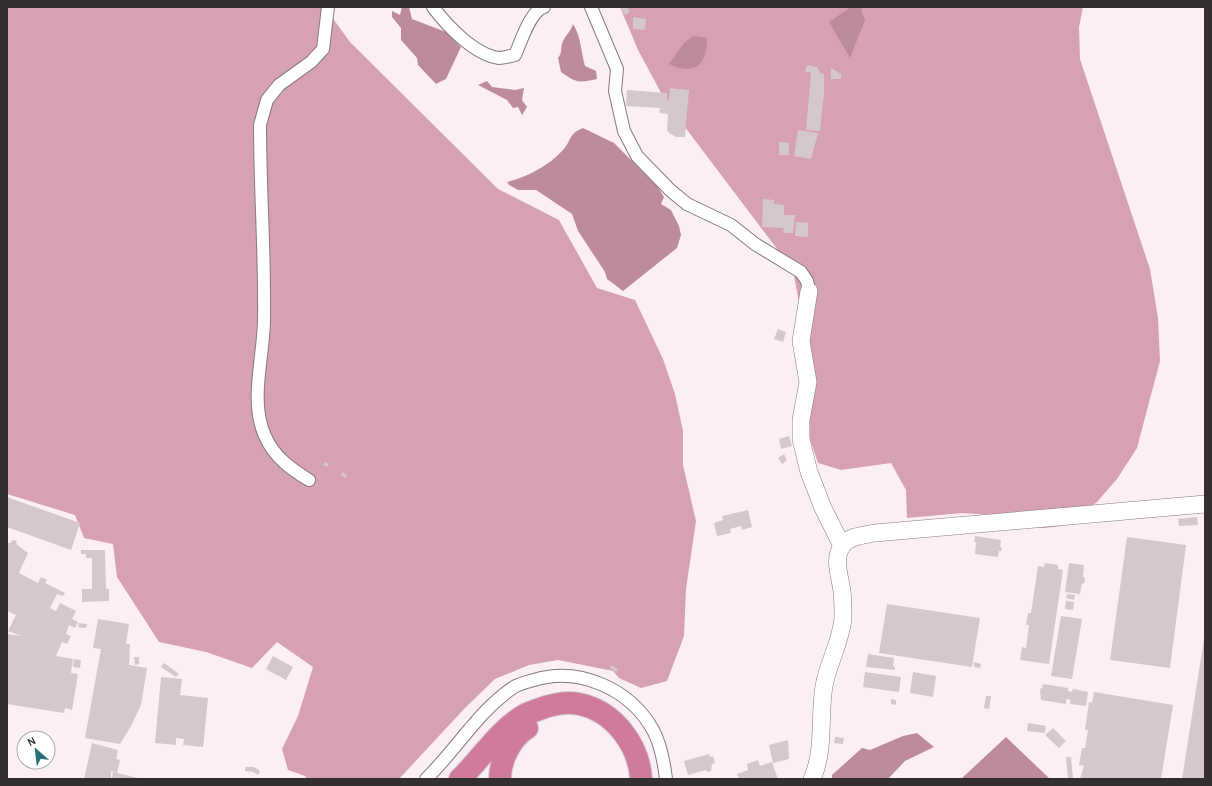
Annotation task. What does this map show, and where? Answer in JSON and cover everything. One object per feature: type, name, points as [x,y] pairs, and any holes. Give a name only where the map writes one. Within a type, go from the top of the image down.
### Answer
[{"type":"highway","points":[[460,779],[501,735],[523,716],[550,705],[579,704],[600,713],[620,727],[634,749],[640,769],[641,779]]},
{"type":"highway","points":[[500,779],[500,769],[508,749],[521,732],[542,718],[566,715],[588,720],[608,732],[622,749],[630,779]]},
{"type":"street","points":[[309,480],[289,468],[275,453],[265,436],[259,412],[259,366],[264,320],[260,125],[267,100],[279,85],[311,62],[323,49],[328,7]]},
{"type":"street","points":[[433,7],[445,22],[466,41],[492,56],[502,58],[515,55],[531,18],[538,9],[544,7]]},
{"type":"street","points":[[591,7],[617,69],[615,91],[624,130],[637,156],[670,190],[687,204],[731,225],[755,244],[801,272],[807,281],[809,291],[800,341],[808,382],[801,420],[801,438],[809,472],[820,501],[842,546]]},
{"type":"street","points":[[812,779],[819,752],[820,712],[824,684],[838,644],[843,619],[842,592],[837,560],[842,546],[853,538],[875,533],[1205,504]]},
{"type":"street","points":[[426,779],[494,702],[516,686],[546,676],[575,675],[600,683],[622,695],[644,717],[652,730],[662,753],[666,779]]},
{"type":"shaded area","points":[[7,7],[328,7],[334,20],[350,42],[498,189],[559,220],[597,288],[635,300],[663,359],[675,394],[683,431],[683,465],[696,521],[686,589],[684,636],[667,681],[641,688],[619,678],[613,671],[558,660],[529,665],[495,679],[465,708],[399,779],[307,779],[305,776],[288,770],[282,749],[298,716],[313,667],[277,642],[252,668],[206,652],[159,642],[117,577],[113,544],[84,538],[75,515],[7,494]]},
{"type":"shaded area","points":[[402,7],[409,7],[412,19],[446,32],[461,47],[446,79],[436,84],[418,65],[417,58],[401,40],[401,28],[392,17],[392,11],[400,15]]},
{"type":"shaded area","points":[[620,7],[1083,7],[1079,27],[1080,59],[1150,269],[1158,318],[1160,361],[1137,448],[1117,479],[1097,502],[1077,517],[1061,526],[1044,528],[1024,525],[1007,516],[962,513],[907,518],[906,490],[891,463],[841,470],[818,463],[803,418],[814,384],[793,270],[666,102],[638,50]]},
{"type":"shaded area","points":[[851,7],[863,7],[861,10],[865,20],[850,58],[829,22]]},
{"type":"shaded area","points":[[573,24],[579,39],[585,66],[596,71],[597,79],[578,81],[561,72],[558,58],[563,41]]},
{"type":"shaded area","points":[[693,36],[707,38],[705,55],[698,66],[686,69],[669,64],[684,43]]},
{"type":"shaded area","points":[[487,81],[492,87],[515,90],[524,88],[522,100],[527,107],[522,115],[518,107],[513,108],[507,100],[478,85]]},
{"type":"shaded area","points":[[583,128],[614,143],[658,187],[664,197],[661,204],[671,210],[679,226],[681,235],[677,248],[623,291],[607,279],[605,272],[578,231],[572,214],[536,190],[518,190],[509,185],[507,182],[530,174],[544,166],[563,150],[572,135]]},
{"type":"shaded area","points":[[917,733],[934,747],[905,761],[888,779],[832,779],[832,775],[862,748],[870,750],[903,736]]},
{"type":"shaded area","points":[[1006,737],[1050,779],[961,779]]},
{"type":"building","points":[[620,7],[627,7],[630,12],[625,15]]},
{"type":"building","points":[[633,17],[646,19],[645,29],[633,29]]},
{"type":"building","points":[[807,65],[817,67],[820,73],[824,74],[824,93],[820,131],[806,130],[811,72],[805,72]]},
{"type":"building","points":[[831,68],[841,74],[841,79],[831,79]]},
{"type":"building","points":[[670,88],[689,90],[685,137],[676,137],[669,133],[667,130],[668,114],[659,113],[660,108],[626,106],[627,90],[667,93],[667,99],[669,100]]},
{"type":"building","points":[[798,130],[818,133],[811,159],[794,156]]},
{"type":"building","points":[[779,142],[789,143],[789,155],[779,155]]},
{"type":"building","points":[[763,199],[774,200],[774,204],[784,205],[784,215],[795,215],[793,233],[783,233],[784,228],[762,227]]},
{"type":"building","points":[[796,222],[808,223],[808,237],[795,236]]},
{"type":"building","points":[[778,329],[786,332],[783,342],[774,339]]},
{"type":"building","points":[[789,436],[792,446],[781,449],[779,439]]},
{"type":"building","points":[[784,454],[787,460],[782,464],[778,458]]},
{"type":"building","points":[[325,462],[329,464],[327,467],[323,465]]},
{"type":"building","points":[[342,472],[347,475],[346,478],[341,475]]},
{"type":"building","points":[[7,497],[80,523],[71,550],[7,527]]},
{"type":"building","points":[[748,510],[752,527],[742,530],[741,526],[730,529],[731,533],[717,536],[714,523],[723,520],[722,516]]},
{"type":"building","points":[[1197,517],[1198,525],[1179,526],[1178,519]]},
{"type":"building","points":[[975,536],[1001,540],[1000,547],[1002,547],[1001,551],[999,551],[998,557],[975,554]]},
{"type":"building","points":[[1127,537],[1186,545],[1170,668],[1110,660]]},
{"type":"building","points":[[12,540],[17,541],[16,544],[28,553],[19,573],[38,583],[41,577],[47,580],[45,583],[65,593],[63,596],[57,594],[50,608],[56,611],[60,603],[76,611],[72,619],[78,622],[75,628],[69,625],[66,634],[71,636],[67,644],[62,642],[56,656],[73,659],[71,673],[78,674],[72,710],[65,708],[64,713],[7,704],[7,634],[21,636],[8,631],[16,615],[7,611],[7,543],[11,543]]},
{"type":"building","points":[[81,550],[105,550],[106,589],[109,589],[109,601],[82,602],[82,589],[92,589],[92,558],[86,558],[86,554],[81,554]]},
{"type":"building","points":[[1045,563],[1058,565],[1058,569],[1063,570],[1049,664],[1020,660],[1022,647],[1026,648],[1029,625],[1026,625],[1028,613],[1031,613],[1038,566],[1044,567]]},
{"type":"building","points":[[1069,563],[1084,565],[1083,577],[1085,578],[1084,584],[1082,583],[1080,594],[1065,592]]},
{"type":"building","points":[[1067,594],[1075,595],[1074,600],[1066,598]]},
{"type":"building","points":[[1066,601],[1074,602],[1073,610],[1065,609]]},
{"type":"building","points":[[887,604],[980,618],[972,667],[879,653]]},
{"type":"building","points":[[1061,616],[1082,619],[1072,679],[1051,676]]},
{"type":"building","points":[[98,619],[129,624],[126,644],[130,644],[129,665],[147,668],[141,705],[120,744],[85,738],[101,649],[93,648]]},
{"type":"building","points":[[79,623],[87,624],[86,628],[78,627]]},
{"type":"building","points":[[1204,639],[1205,779],[1182,779]]},
{"type":"building","points":[[868,654],[894,658],[893,666],[895,667],[895,670],[866,667]]},
{"type":"building","points":[[273,656],[293,667],[286,680],[266,669]]},
{"type":"building","points":[[134,657],[139,657],[139,664],[135,665]]},
{"type":"building","points":[[74,659],[81,660],[80,668],[73,667]]},
{"type":"building","points":[[974,662],[981,664],[980,668],[974,667]]},
{"type":"building","points":[[164,663],[179,674],[176,677],[161,667]]},
{"type":"building","points":[[611,665],[618,669],[616,672],[610,668]]},
{"type":"building","points":[[865,672],[901,677],[899,692],[863,687]]},
{"type":"building","points":[[913,672],[936,676],[933,697],[910,693]]},
{"type":"building","points":[[161,677],[182,679],[180,695],[208,698],[203,747],[183,745],[184,739],[176,738],[176,745],[155,743]]},
{"type":"building","points":[[1043,684],[1068,688],[1068,691],[1072,692],[1073,689],[1088,692],[1086,706],[1070,704],[1071,700],[1066,699],[1066,704],[1041,700],[1040,688],[1042,689]]},
{"type":"building","points":[[1094,692],[1173,705],[1161,779],[1080,779],[1084,766],[1079,765],[1082,748],[1085,748],[1088,730],[1085,730],[1089,702],[1092,703]]},
{"type":"building","points":[[986,696],[991,696],[989,709],[984,708]]},
{"type":"building","points":[[891,699],[896,700],[896,705],[891,704]]},
{"type":"building","points":[[1028,723],[1046,726],[1045,733],[1027,731]]},
{"type":"building","points":[[1053,728],[1066,741],[1059,748],[1045,735]]},
{"type":"building","points":[[835,737],[844,738],[843,744],[834,743]]},
{"type":"building","points":[[788,740],[789,759],[773,763],[769,745]]},
{"type":"building","points":[[92,743],[118,750],[116,759],[120,760],[117,773],[111,771],[111,779],[84,779]]},
{"type":"building","points":[[709,754],[710,757],[713,756],[715,763],[712,764],[711,771],[707,772],[706,770],[688,775],[684,761]]},
{"type":"building","points":[[1066,757],[1071,757],[1073,779],[1068,779]]},
{"type":"building","points":[[758,760],[760,766],[772,762],[778,779],[739,779],[737,774],[748,770],[747,764]]},
{"type":"building","points":[[245,767],[254,767],[260,771],[258,775],[253,772],[245,771]]},
{"type":"building","points":[[113,772],[138,778],[138,779],[112,779]]}]
